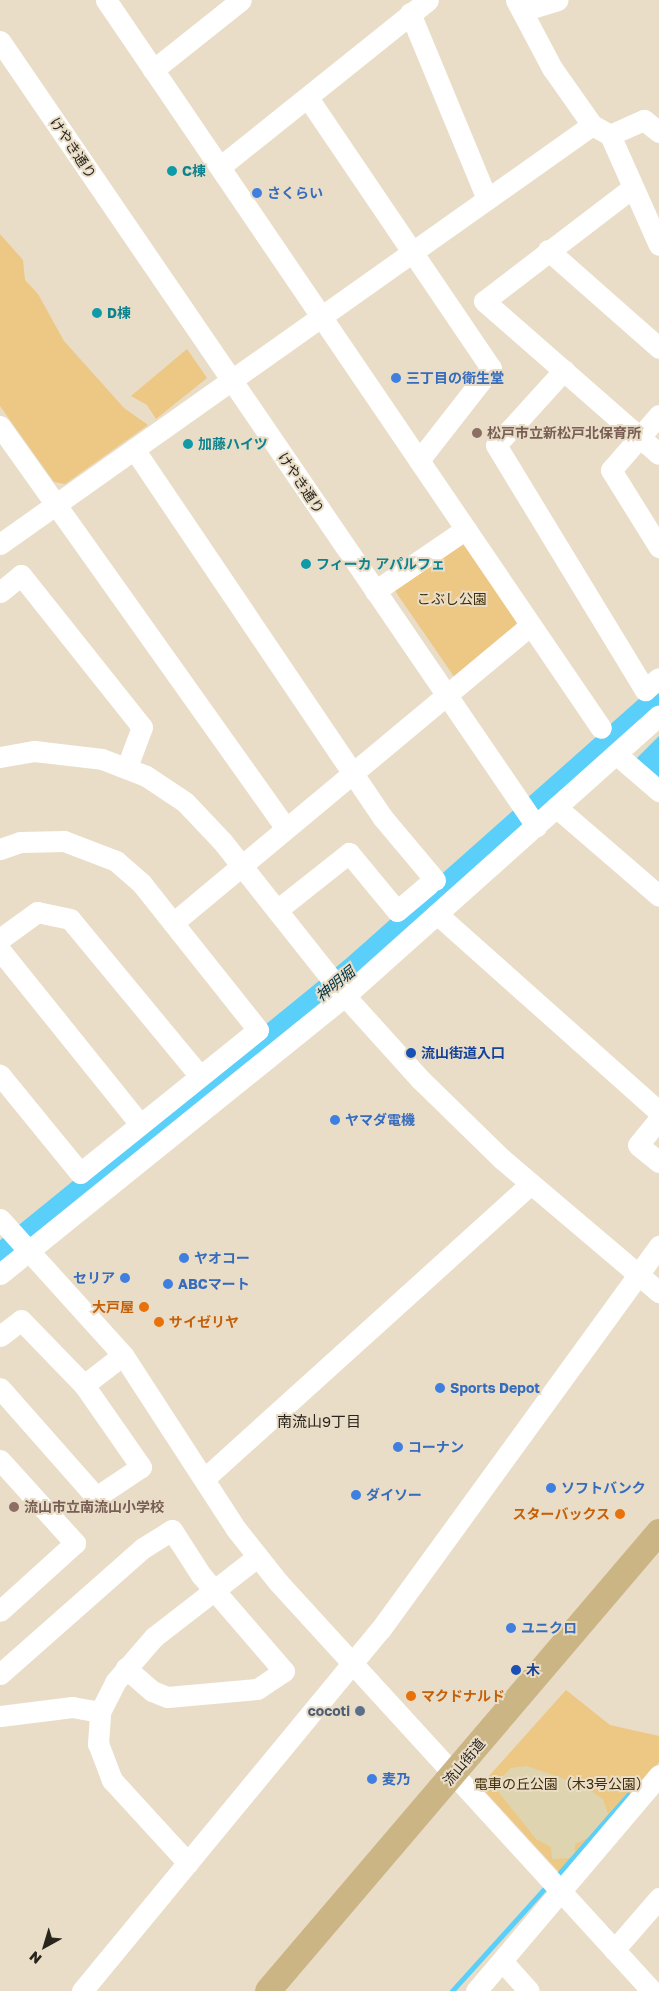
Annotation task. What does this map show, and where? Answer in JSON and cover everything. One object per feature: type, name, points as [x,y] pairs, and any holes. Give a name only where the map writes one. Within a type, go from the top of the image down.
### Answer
[{"type":"main road","name":"流山街道","points":[[268,1991],[659,1532]]},
{"type":"street","points":[[153,70],[242,0]]},
{"type":"street","points":[[220,166],[308,98],[428,0]]},
{"type":"street","points":[[557,0],[519,6],[552,68],[601,130],[632,188],[659,245]]},
{"type":"street","points":[[110,2],[153,70],[601,728]]},
{"type":"street","points":[[410,13],[487,199]]},
{"type":"street","name":"けやき通り","points":[[0,40],[530,818]]},
{"type":"street","points":[[308,98],[411,254],[491,368],[419,460]]},
{"type":"street","points":[[0,544],[487,199],[601,130],[644,120],[659,132]]},
{"type":"street","points":[[632,188],[548,250],[484,301],[659,454]]},
{"type":"street","points":[[548,250],[659,348]]},
{"type":"street","points":[[564,370],[496,445],[645,690],[659,678]]},
{"type":"street","points":[[659,415],[611,470],[659,547]]},
{"type":"street","points":[[0,426],[286,828]]},
{"type":"street","points":[[134,449],[383,818],[432,882],[397,911],[349,853],[277,910]]},
{"type":"street","points":[[375,591],[466,529]]},
{"type":"street","points":[[0,592],[21,575],[142,727],[127,767]]},
{"type":"street","points":[[172,922],[530,626]]},
{"type":"street","points":[[0,1274],[17,1237],[437,914],[530,818],[556,807],[659,715]]},
{"type":"street","points":[[0,757],[34,752],[76,754],[127,767],[185,802],[242,866],[339,988],[422,1080],[531,1184],[659,1292]]},
{"type":"street","points":[[616,754],[659,791]]},
{"type":"street","points":[[556,807],[659,896]]},
{"type":"street","points":[[0,848],[42,840],[96,850],[130,872],[258,1030],[80,1173],[0,1075]]},
{"type":"street","points":[[0,939],[37,912],[70,919],[200,1076]]},
{"type":"street","points":[[437,914],[659,1112]]},
{"type":"street","points":[[0,950],[140,1124]]},
{"type":"street","points":[[659,1119],[638,1145],[659,1162]]},
{"type":"street","points":[[204,1479],[531,1184]]},
{"type":"street","points":[[17,1237],[123,1355],[257,1557],[352,1664],[652,1991]]},
{"type":"street","points":[[82,1991],[352,1664],[659,1246]]},
{"type":"street","points":[[0,1336],[21,1320],[84,1385],[141,1467],[96,1496],[0,1388]]},
{"type":"street","points":[[84,1385],[123,1355]]},
{"type":"street","points":[[0,1460],[75,1543],[0,1612]]},
{"type":"street","points":[[0,1674],[143,1548],[172,1530],[214,1590],[284,1671],[271,1683],[257,1689],[167,1697],[152,1691],[126,1668]]},
{"type":"street","points":[[188,1863],[112,1780],[98,1744],[100,1712],[126,1668],[154,1637],[257,1557]]},
{"type":"street","points":[[0,1716],[72,1707],[100,1712]]},
{"type":"street","points":[[476,1991],[659,1775]]},
{"type":"street","points":[[614,1950],[659,1898]]},
{"type":"street","points":[[502,1961],[529,1991]]},
{"type":"green space","points":[[0,234],[23,260],[25,280],[38,294],[64,341],[124,408],[148,425],[65,484],[54,482],[0,406]]},
{"type":"green space","points":[[187,349],[207,378],[156,419],[147,405],[131,396]]},
{"type":"green space","name":"こぶし公園","points":[[460,542],[469,545],[517,620],[516,629],[457,681],[391,585]]},
{"type":"green space","name":"電車の丘公園（木3号公園）","points":[[566,1690],[610,1725],[659,1736],[659,1762],[567,1872],[558,1871],[480,1786]]},
{"type":"sand","points":[[527,1766],[584,1786],[603,1799],[608,1814],[588,1838],[575,1844],[574,1858],[552,1859],[551,1847],[536,1839],[497,1790],[497,1782],[511,1768]]},
{"type":"water","points":[[659,736],[659,779],[636,759]]},
{"type":"waterway","name":"神明堀","points":[[0,1257],[352,971],[659,698]]},
{"type":"waterway","points":[[556,1877],[628,1795]]},
{"type":"waterway","points":[[452,1991],[547,1886]]},
{"type":"place","name":"C棟","points":[[172,171]]},
{"type":"place","name":"さくらい","points":[[257,193]]},
{"type":"place","name":"D棟","points":[[97,313]]},
{"type":"place","name":"三丁目の衛生堂","points":[[396,378]]},
{"type":"place","name":"松戸市立新松戸北保育所","points":[[477,433]]},
{"type":"place","name":"加藤ハイツ","points":[[188,444]]},
{"type":"place","name":"フィーカ アパルフェ","points":[[306,564]]},
{"type":"place","name":"流山街道入口","points":[[411,1053]]},
{"type":"place","name":"ヤマダ電機","points":[[335,1120]]},
{"type":"place","name":"ヤオコー","points":[[184,1258]]},
{"type":"place","name":"セリア","points":[[125,1278]]},
{"type":"place","name":"ABCマート","points":[[168,1284]]},
{"type":"place","name":"大戸屋","points":[[144,1307]]},
{"type":"place","name":"サイゼリヤ","points":[[159,1322]]},
{"type":"place","name":"Sports Depot","points":[[440,1388]]},
{"type":"place","name":"コーナン","points":[[398,1447]]},
{"type":"place","name":"ソフトバンク","points":[[551,1488]]},
{"type":"place","name":"ダイソー","points":[[356,1495]]},
{"type":"place","name":"流山市立南流山小学校","points":[[14,1507]]},
{"type":"place","name":"スターバックス","points":[[620,1514]]},
{"type":"place","name":"ユニクロ","points":[[511,1628]]},
{"type":"place","name":"木","points":[[516,1670]]},
{"type":"place","name":"マクドナルド","points":[[411,1696]]},
{"type":"place","name":"cocoti","points":[[360,1711]]},
{"type":"place","name":"麦乃","points":[[372,1779]]},
{"type":"district","name":"南流山9丁目","points":[[319,1422]]}]
